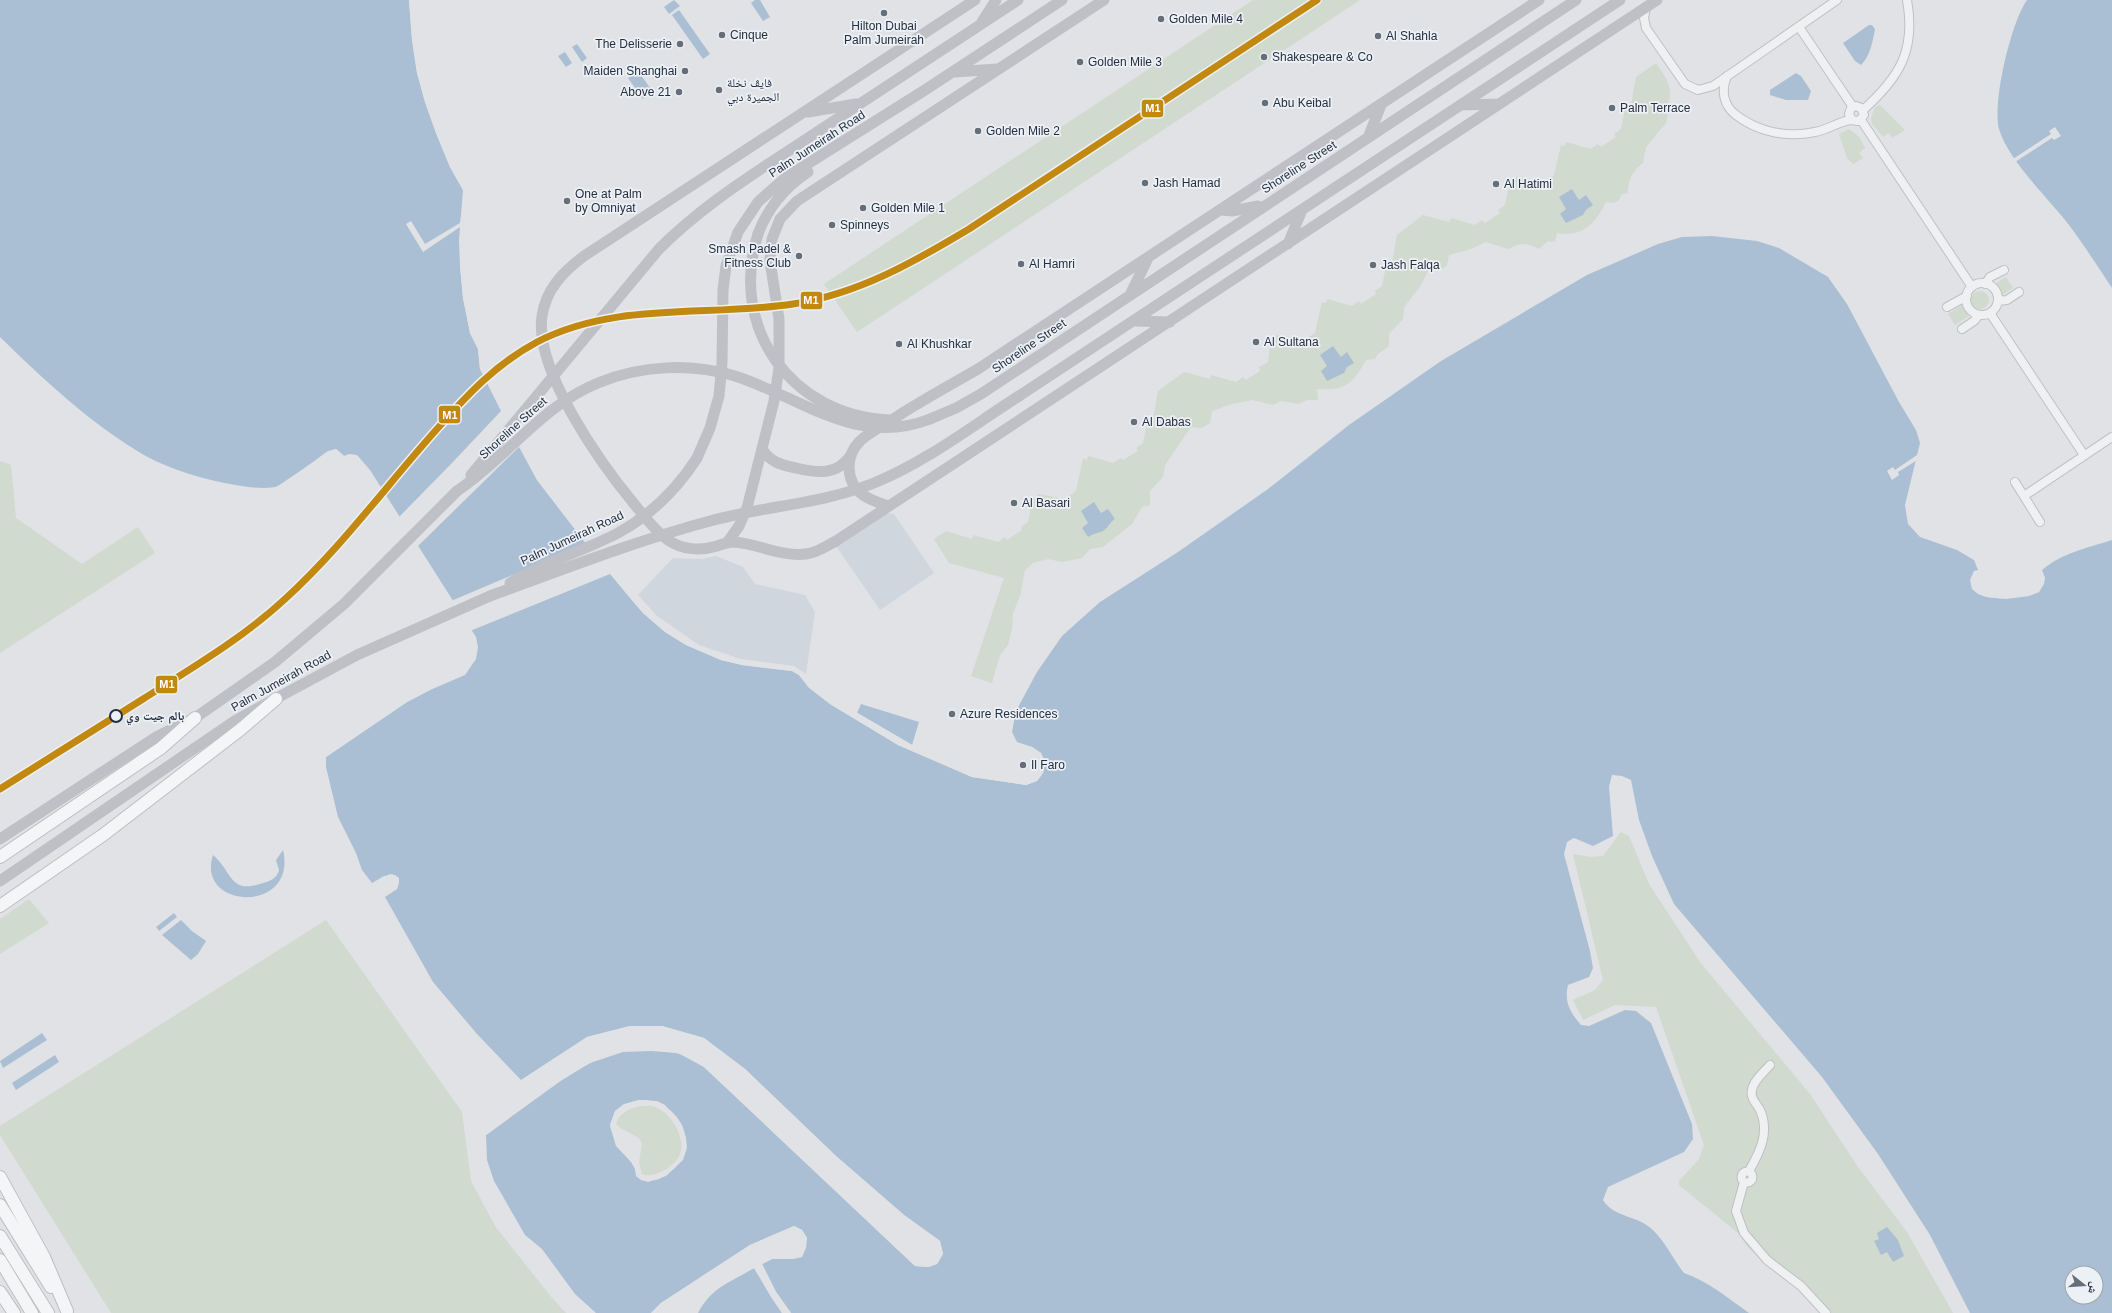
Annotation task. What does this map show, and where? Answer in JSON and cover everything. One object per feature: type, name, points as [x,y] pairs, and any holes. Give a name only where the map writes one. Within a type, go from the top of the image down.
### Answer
[{"type":"main road","points":[[975,0],[584,256],[566,270],[551,289],[542,317],[544,346],[567,405],[596,454],[629,497],[660,533],[678,545],[698,549],[708,549],[727,543],[736,542],[794,554],[808,554],[836,541],[1657,0]]},
{"type":"main road","points":[[980,25],[996,0]]},
{"type":"main road","name":"Palm Jumeirah Road","points":[[4,836],[156,737],[195,718],[275,662],[310,634],[360,588],[457,491],[528,410],[659,249],[684,225],[712,202],[1018,0]]},
{"type":"main road","name":"Palm Jumeirah Road","points":[[0,881],[223,728],[357,655],[490,596],[529,572],[606,539],[630,526],[652,510],[672,491],[697,458],[710,428],[719,396],[722,364],[724,278],[729,254],[738,232],[754,206],[775,185],[954,72],[1062,0]]},
{"type":"main road","points":[[727,543],[739,526],[748,508],[774,401],[779,368],[779,318],[770,250],[775,228],[780,219],[797,202],[1104,0]]},
{"type":"main road","points":[[762,449],[768,458],[778,464],[820,473],[839,467],[859,443],[867,436],[918,403],[978,369],[1222,210],[1539,0]]},
{"type":"main road","name":"Shoreline Street","points":[[457,491],[491,466],[545,415],[570,397],[612,377],[642,370],[689,368],[727,374],[749,382],[831,418],[854,424],[879,428],[899,427],[930,419],[969,401],[1013,373],[1130,294],[1576,0]]},
{"type":"main road","points":[[490,596],[678,530],[744,512],[839,494],[873,483],[921,460],[1135,321],[1459,105],[1620,0]]},
{"type":"main road","points":[[954,72],[998,69]]},
{"type":"main road","points":[[802,113],[860,104]]},
{"type":"main road","points":[[1459,105],[1498,104]]},
{"type":"main road","points":[[1368,138],[1381,105]]},
{"type":"main road","points":[[845,141],[831,156],[786,189],[766,215],[758,234],[749,272],[753,311],[768,348],[792,380],[820,401],[851,415],[884,420],[930,419]]},
{"type":"main road","points":[[1222,210],[1232,211],[1263,206]]},
{"type":"main road","points":[[1288,244],[1302,210]]},
{"type":"main road","points":[[1130,294],[1147,259]]},
{"type":"main road","points":[[1135,321],[1170,322]]},
{"type":"main road","points":[[852,452],[849,467],[852,482],[862,494],[888,506]]},
{"type":"main road","points":[[0,906],[103,835],[229,738],[276,699]]},
{"type":"main road","points":[[0,857],[161,748],[195,718]]},
{"type":"main road","points":[[0,1177],[44,1257],[68,1312]]},
{"type":"main road","points":[[0,1204],[68,1312]]},
{"type":"main road","points":[[0,1236],[48,1313]]},
{"type":"main road","points":[[0,1260],[32,1313]]},
{"type":"main road","points":[[0,1292],[14,1313]]},
{"type":"street","points":[[1646,7],[1644,18],[1646,28],[1685,84],[1694,89],[1703,90],[1727,76],[1837,0]]},
{"type":"street","points":[[1863,110],[1885,90],[1903,63],[1910,30],[1907,0]]},
{"type":"street","points":[[1799,27],[1853,107]]},
{"type":"street","points":[[1727,76],[1723,90],[1728,108],[1740,118],[1760,128],[1782,134],[1804,134],[1852,120],[1861,120]]},
{"type":"street","points":[[1853,107],[1859,106],[1863,110],[1864,115],[1861,120]]},
{"type":"street","points":[[1852,120],[1849,114],[1853,107]]},
{"type":"street","points":[[1861,120],[1972,287]]},
{"type":"street","points":[[1985,284],[1990,277],[2004,270]]},
{"type":"street","points":[[1947,307],[1967,296],[1972,287],[1977,284],[1985,284],[1995,290],[1998,301],[1994,310],[1990,313],[1979,315],[1962,329]]},
{"type":"street","points":[[1998,301],[2007,300],[2020,292]]},
{"type":"street","points":[[1967,296],[1969,308],[1979,315]]},
{"type":"street","points":[[1990,313],[2084,455]]},
{"type":"street","points":[[2024,496],[2112,437]]},
{"type":"street","points":[[2016,482],[2040,522]]},
{"type":"street","points":[[1770,1066],[1755,1082],[1752,1090],[1753,1098],[1763,1118],[1764,1135],[1760,1151],[1749,1171],[1742,1174],[1744,1182],[1736,1211],[1744,1233],[1767,1260],[1801,1286],[1826,1313]]},
{"type":"shaded area","points":[[1253,0],[1360,0],[857,332],[824,284]]},
{"type":"shaded area","points":[[1656,63],[1669,86],[1670,97],[1665,112],[1668,115],[1666,123],[1646,147],[1643,163],[1633,173],[1629,184],[1628,193],[1622,194],[1618,201],[1612,203],[1606,202],[1593,222],[1581,231],[1566,234],[1557,233],[1555,242],[1548,241],[1539,249],[1524,244],[1516,245],[1508,249],[1486,242],[1471,249],[1449,255],[1447,265],[1440,271],[1429,269],[1420,287],[1404,307],[1403,319],[1389,334],[1389,346],[1378,354],[1375,359],[1366,360],[1357,375],[1347,384],[1335,389],[1317,389],[1318,400],[1307,400],[1299,404],[1281,401],[1273,405],[1253,400],[1232,404],[1212,411],[1210,423],[1202,428],[1191,427],[1165,465],[1163,477],[1150,491],[1150,505],[1142,507],[1132,524],[1103,547],[1090,549],[1082,558],[1062,562],[1048,559],[1033,563],[1025,570],[1020,596],[1013,613],[1012,629],[1008,645],[1000,655],[992,683],[971,676],[1004,578],[949,563],[934,539],[946,531],[972,539],[973,535],[998,542],[1005,537],[1007,540],[1022,530],[1021,527],[1028,522],[1033,498],[1037,498],[1038,494],[1065,499],[1076,491],[1083,458],[1087,460],[1088,456],[1113,463],[1121,458],[1123,460],[1138,451],[1136,448],[1143,443],[1148,419],[1153,419],[1158,391],[1184,372],[1210,379],[1211,375],[1236,382],[1243,377],[1246,380],[1260,371],[1259,367],[1268,362],[1271,337],[1275,339],[1276,335],[1304,340],[1315,333],[1322,302],[1326,303],[1327,299],[1352,306],[1359,301],[1361,304],[1376,294],[1375,291],[1382,286],[1387,262],[1392,263],[1397,235],[1423,215],[1449,222],[1451,218],[1475,225],[1482,220],[1485,223],[1500,213],[1498,210],[1505,205],[1510,181],[1515,182],[1516,177],[1543,183],[1554,175],[1561,145],[1565,146],[1566,142],[1591,149],[1598,144],[1601,147],[1616,137],[1614,134],[1621,129],[1626,105],[1631,105],[1636,77]]},
{"type":"shaded area","points":[[1880,105],[1905,130],[1892,138],[1889,133],[1883,137],[1872,124],[1871,118],[1875,107]]},
{"type":"shaded area","points":[[1849,129],[1859,137],[1865,148],[1859,153],[1863,158],[1853,164],[1847,158],[1839,134]]},
{"type":"shaded area","points":[[2006,277],[2013,288],[1999,297],[1992,286]]},
{"type":"shaded area","points":[[1980,291],[1986,294],[1989,300],[1986,306],[1980,309],[1974,306],[1971,300],[1974,294]]},
{"type":"shaded area","points":[[1962,305],[1969,316],[1955,325],[1948,314]]},
{"type":"shaded area","points":[[0,461],[11,465],[16,518],[82,564],[138,527],[155,553],[0,653]]},
{"type":"shaded area","points":[[885,513],[894,514],[934,573],[880,610],[836,546]]},
{"type":"shaded area","points":[[716,556],[743,567],[755,584],[805,595],[815,612],[806,674],[794,666],[741,659],[699,645],[657,616],[638,595],[673,558],[702,559]]},
{"type":"shaded area","points":[[1621,832],[1629,836],[1649,884],[1700,962],[1810,1094],[1858,1167],[1907,1232],[1953,1313],[1819,1313],[1802,1292],[1762,1261],[1747,1246],[1738,1233],[1679,1185],[1679,1181],[1699,1159],[1704,1145],[1656,1007],[1615,1005],[1583,1020],[1573,1000],[1595,990],[1603,980],[1573,854],[1591,857],[1603,856]]},
{"type":"shaded area","points":[[29,899],[49,923],[0,954],[0,919]]},
{"type":"shaded area","points":[[326,920],[462,1112],[471,1181],[495,1226],[552,1298],[566,1313],[111,1313],[0,1135],[0,1126]]},
{"type":"shaded area","points":[[640,1106],[653,1106],[666,1114],[676,1126],[681,1140],[680,1154],[674,1163],[664,1170],[652,1175],[642,1174],[639,1162],[642,1144],[639,1138],[620,1128],[616,1124],[622,1114],[632,1108]]},
{"type":"water","points":[[0,0],[409,0],[412,40],[417,73],[425,102],[450,167],[463,190],[459,240],[463,298],[470,333],[478,349],[480,369],[537,480],[625,592],[643,613],[665,632],[686,645],[721,660],[742,665],[792,671],[799,675],[809,688],[830,704],[898,745],[972,777],[1026,785],[1037,781],[1043,773],[1045,762],[1041,753],[1032,747],[1017,742],[1012,732],[1016,711],[1037,672],[1062,636],[1100,602],[1178,552],[1268,489],[1349,425],[1441,361],[1587,275],[1658,244],[1682,237],[1712,236],[1757,241],[1779,248],[1828,277],[1847,304],[1899,402],[1916,430],[1920,443],[1905,505],[1908,524],[1920,537],[1957,550],[1974,560],[1978,570],[1971,578],[1974,590],[1980,595],[2000,598],[2011,598],[2039,592],[2045,578],[2042,570],[2050,564],[2066,555],[2112,540],[2112,1313],[1970,1313],[1930,1235],[1878,1154],[1822,1077],[1674,904],[1652,856],[1639,820],[1631,780],[1622,776],[1612,775],[1609,787],[1613,836],[1593,846],[1574,838],[1567,842],[1564,854],[1590,951],[1593,968],[1589,977],[1568,985],[1567,1002],[1574,1016],[1581,1025],[1589,1026],[1625,1010],[1636,1011],[1651,1023],[1692,1124],[1693,1139],[1684,1152],[1608,1187],[1603,1200],[1613,1210],[1647,1225],[1653,1230],[1662,1240],[1684,1273],[1710,1285],[1749,1313],[791,1313],[776,1292],[762,1264],[772,1259],[802,1257],[807,1238],[802,1230],[794,1226],[750,1245],[661,1303],[651,1313],[596,1313],[575,1294],[542,1249],[525,1235],[494,1181],[487,1160],[486,1135],[572,1073],[608,1055],[624,1051],[650,1050],[676,1053],[687,1057],[704,1067],[915,1266],[928,1267],[937,1264],[943,1254],[940,1241],[904,1215],[836,1156],[745,1069],[704,1038],[662,1026],[630,1026],[587,1037],[521,1080],[477,1034],[433,982],[385,897],[397,889],[399,882],[395,875],[384,876],[372,883],[362,870],[356,853],[338,817],[326,767],[326,757],[407,702],[465,675],[476,659],[478,647],[476,637],[370,470],[357,455],[349,454],[344,456],[336,449],[328,451],[278,486],[269,488],[240,486],[188,474],[154,460],[124,443],[105,430],[34,369],[0,337]],"holes":[[[640,1100],[654,1102],[666,1107],[676,1116],[683,1127],[686,1140],[684,1152],[678,1164],[667,1174],[656,1180],[641,1180],[631,1162],[616,1146],[610,1126],[615,1111],[632,1102]]]},
{"type":"water","points":[[674,0],[680,6],[669,14],[664,7]]},
{"type":"water","points":[[755,0],[760,0],[770,17],[763,21],[751,3]]},
{"type":"water","points":[[2027,0],[2112,0],[2112,288],[2069,225],[2020,166],[2004,141],[1999,129],[1998,101],[2004,63],[2015,26]]},
{"type":"water","points":[[679,10],[710,54],[703,59],[672,15]]},
{"type":"water","points":[[1869,25],[1872,25],[1875,29],[1869,53],[1861,65],[1855,61],[1843,43]]},
{"type":"water","points":[[577,44],[587,58],[582,62],[572,47]]},
{"type":"water","points":[[565,52],[572,63],[566,67],[558,56]]},
{"type":"water","points":[[638,71],[653,92],[643,99],[628,78]]},
{"type":"water","points":[[1796,73],[1801,76],[1811,91],[1808,100],[1786,100],[1770,95],[1770,90]]},
{"type":"water","points":[[1572,189],[1579,200],[1586,195],[1593,205],[1586,210],[1583,215],[1566,223],[1560,214],[1566,209],[1559,197]]},
{"type":"water","points":[[1333,346],[1341,357],[1347,352],[1354,363],[1347,367],[1344,373],[1327,381],[1321,371],[1327,366],[1320,355]]},
{"type":"water","points":[[1094,502],[1101,513],[1108,509],[1115,519],[1103,531],[1088,537],[1082,528],[1088,523],[1081,511]]},
{"type":"water","points":[[861,704],[919,722],[912,745],[857,713]]},
{"type":"water","points":[[283,850],[284,871],[276,886],[263,894],[247,897],[231,894],[218,886],[211,873],[213,855],[238,884],[252,886],[266,882],[273,879],[277,875],[279,870],[276,860]]},
{"type":"water","points":[[174,913],[177,917],[159,931],[156,927]]},
{"type":"water","points":[[181,920],[192,931],[206,941],[198,954],[191,960],[162,935]]},
{"type":"water","points":[[42,1033],[47,1040],[3,1068],[0,1061]]},
{"type":"water","points":[[55,1055],[59,1062],[16,1090],[12,1083]]},
{"type":"water","points":[[1887,1227],[1898,1240],[1904,1256],[1893,1262],[1887,1252],[1881,1255],[1874,1241],[1879,1239],[1877,1233]]},
{"type":"water","points":[[754,1268],[782,1313],[698,1313],[709,1297],[722,1286]]},
{"type":"pier","points":[[409,0],[411,0],[414,40],[419,73],[427,101],[438,133],[452,166],[465,189],[461,240],[465,298],[472,332],[480,348],[482,369],[539,479],[626,591],[645,612],[666,630],[687,643],[721,658],[743,663],[793,669],[801,674],[810,686],[831,702],[899,743],[973,775],[1026,783],[1035,779],[1041,772],[1043,763],[1039,755],[1031,748],[1015,743],[1032,747],[1041,753],[1045,762],[1043,773],[1037,781],[1026,785],[972,777],[898,745],[830,704],[809,687],[799,675],[792,671],[742,665],[721,660],[686,645],[665,632],[643,613],[610,574],[470,631],[451,601],[586,544],[537,480],[519,447],[417,547],[398,518],[501,411],[480,369],[478,349],[470,333],[463,298],[460,266],[460,227],[423,252],[406,224],[411,221],[425,244],[460,223],[464,198],[463,190],[450,167],[425,102],[417,73],[412,40]]},
{"type":"pier","points":[[2055,127],[2061,136],[2054,140],[2052,138],[2015,162],[2013,159],[2051,134],[2049,131]]},
{"type":"pier","points":[[336,449],[344,456],[342,457],[335,451],[329,453],[278,488],[275,488],[328,452]]},
{"type":"pier","points":[[1920,453],[1919,459],[1898,472],[1899,475],[1892,480],[1887,471],[1893,467],[1895,470]]},
{"type":"pier","points":[[2040,569],[2045,578],[2044,584],[2039,592],[2029,596],[2006,599],[1987,597],[1978,594],[1972,589],[1970,580],[1974,571],[1978,570],[1972,581],[1974,588],[1979,592],[2006,597],[2028,594],[2038,590],[2042,584]]},
{"type":"pier","points":[[428,688],[430,690],[407,702],[326,757],[358,733]]},
{"type":"pier","points":[[856,712],[914,746],[911,747],[856,715]]},
{"type":"pier","points":[[390,874],[399,878],[397,889],[383,897],[395,887],[397,879],[390,876],[371,885]]},
{"type":"pier","points":[[630,1026],[662,1026],[704,1038],[745,1069],[836,1156],[904,1215],[940,1241],[943,1254],[937,1264],[928,1267],[915,1266],[704,1067],[678,1053],[651,1051],[623,1052],[590,1063],[562,1080],[486,1135],[484,1134],[561,1079],[589,1061],[623,1050],[651,1049],[678,1051],[705,1065],[915,1264],[927,1265],[936,1263],[941,1254],[938,1242],[903,1216],[834,1157],[743,1071],[703,1040],[662,1028],[630,1028],[588,1039],[522,1082],[520,1081],[587,1037]]},
{"type":"pier","points":[[639,1100],[657,1101],[665,1105],[682,1125],[686,1138],[687,1148],[683,1160],[666,1176],[648,1182],[641,1180],[636,1176],[634,1163],[638,1175],[642,1178],[648,1180],[662,1176],[681,1159],[685,1148],[684,1138],[680,1126],[673,1115],[664,1107],[656,1103],[640,1102],[625,1106],[617,1112],[613,1120],[613,1129],[610,1125],[615,1111],[624,1104]]},
{"type":"pier","points":[[794,1226],[802,1230],[807,1238],[806,1248],[802,1257],[793,1259],[772,1259],[762,1264],[776,1292],[791,1313],[785,1310],[760,1264],[772,1257],[792,1257],[801,1255],[804,1248],[805,1239],[800,1231],[793,1228],[784,1231],[773,1239],[751,1247],[651,1313],[661,1303],[750,1245]]},
{"type":"pier","points":[[755,1266],[784,1313],[782,1313],[771,1297],[754,1268],[720,1287],[703,1301],[719,1285]]},
{"type":"railway","points":[[0,789],[144,698]]},
{"type":"transit line","name":"M1","points":[[0,789],[235,640],[269,613],[306,579],[325,559],[471,392],[508,360],[537,342],[567,329],[630,315],[663,312],[761,308],[793,304],[840,293],[863,285],[906,265],[969,229],[1317,0]]},
{"type":"place","name":"Hilton Dubai Palm Jumeirah","points":[[884,13]]},
{"type":"place","name":"Golden Mile 4","points":[[1161,19]]},
{"type":"place","name":"Cinque","points":[[722,35]]},
{"type":"place","name":"Al Shahla","points":[[1378,36]]},
{"type":"place","name":"The Delisserie","points":[[680,44]]},
{"type":"place","name":"Shakespeare & Co","points":[[1264,57]]},
{"type":"place","name":"Golden Mile 3","points":[[1080,62]]},
{"type":"place","name":"Maiden Shanghai","points":[[685,71]]},
{"type":"place","name":"فايڤ نخلة الجميرة دبي","points":[[719,90]]},
{"type":"place","name":"Above 21","points":[[679,92]]},
{"type":"place","name":"Abu Keibal","points":[[1265,103]]},
{"type":"place","name":"Palm Terrace","points":[[1612,108]]},
{"type":"place","name":"Golden Mile 2","points":[[978,131]]},
{"type":"place","name":"Jash Hamad","points":[[1145,183]]},
{"type":"place","name":"Al Hatimi","points":[[1496,184]]},
{"type":"place","name":"One at Palm by Omniyat","points":[[567,201]]},
{"type":"place","name":"Golden Mile 1","points":[[863,208]]},
{"type":"place","name":"Spinneys","points":[[832,225]]},
{"type":"place","name":"Smash Padel & Fitness Club","points":[[799,256]]},
{"type":"place","name":"Al Hamri","points":[[1021,264]]},
{"type":"place","name":"Jash Falqa","points":[[1373,265]]},
{"type":"place","name":"Al Sultana","points":[[1256,342]]},
{"type":"place","name":"Al Khushkar","points":[[899,344]]},
{"type":"place","name":"Al Dabas","points":[[1134,422]]},
{"type":"place","name":"Al Basari","points":[[1014,503]]},
{"type":"place","name":"Azure Residences","points":[[952,714]]},
{"type":"place","name":"بالم جيت وي","points":[[116,716]]},
{"type":"place","name":"Il Faro","points":[[1023,765]]}]
